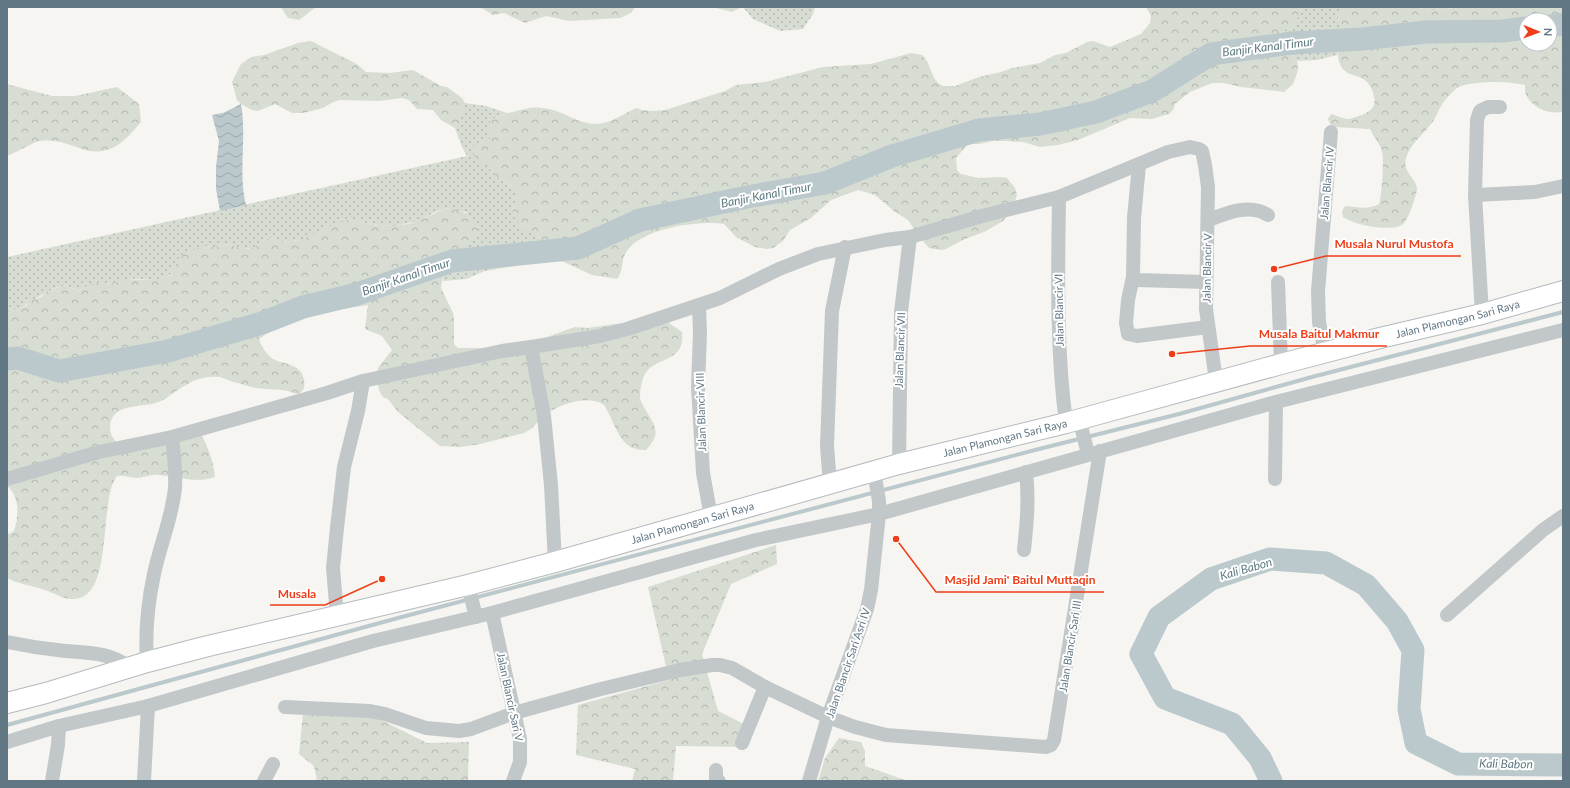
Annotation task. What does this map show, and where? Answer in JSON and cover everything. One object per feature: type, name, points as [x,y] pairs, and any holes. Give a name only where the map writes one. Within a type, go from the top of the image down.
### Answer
[{"type":"street","points":[[1482,314],[1475,195],[1477,120],[1480,111],[1488,107],[1500,107]]},
{"type":"street","name":"Jalan Blancir IV","points":[[1325,353],[1319,322],[1318,291],[1331,132]]},
{"type":"street","name":"Jalan Blancir V","points":[[1139,165],[1168,152],[1183,148],[1190,147],[1199,149],[1203,155],[1208,187],[1206,282],[1208,327],[1216,381]]},
{"type":"street","points":[[7,479],[99,452],[172,437],[327,393],[363,381],[502,351],[600,336],[627,329],[699,306],[729,294],[779,269],[818,254],[845,247],[910,237],[982,216],[1059,197],[1139,165],[1134,218],[1133,277],[1128,300],[1126,323],[1128,334],[1137,336],[1208,327]]},
{"type":"street","points":[[1475,195],[1535,192],[1563,186]]},
{"type":"street","name":"Jalan Blancir VI","points":[[1059,197],[1058,315],[1061,382],[1076,422],[1091,450]]},
{"type":"street","points":[[1208,220],[1230,212],[1246,210],[1259,211],[1268,215]]},
{"type":"street","name":"Jalan Blancir VII","points":[[899,464],[901,312],[910,237]]},
{"type":"street","points":[[830,484],[827,446],[831,318],[845,247]]},
{"type":"street","points":[[1133,277],[1136,280],[1206,282]]},
{"type":"street","points":[[1278,282],[1281,364]]},
{"type":"street","name":"Jalan Plamongan Sari Raya","points":[[7,703],[46,693],[138,664],[204,647],[448,590],[471,600],[555,562],[711,517],[830,484],[875,475],[899,464],[1076,422],[1216,381],[1380,338],[1482,314],[1563,291]]},
{"type":"street","name":"Jalan Blancir VIII","points":[[699,306],[700,333],[698,387],[703,473],[711,517]]},
{"type":"street","points":[[7,742],[59,726],[148,706],[373,641],[471,600],[492,613],[879,507],[1026,472],[1091,450],[1563,330]]},
{"type":"street","points":[[531,347],[544,416],[551,485],[555,562]]},
{"type":"street","points":[[337,616],[333,568],[337,528],[344,467],[358,411],[363,381]]},
{"type":"street","points":[[1275,480],[1276,402]]},
{"type":"street","points":[[7,642],[30,647],[103,654],[116,659],[138,664],[146,646],[154,573],[165,536],[175,489],[176,465],[172,437]]},
{"type":"street","name":"Jalan Blancir Sari III","points":[[828,718],[886,735],[1043,747],[1051,745],[1056,732],[1091,450]]},
{"type":"street","points":[[1024,550],[1029,494],[1026,472]]},
{"type":"street","name":"Jalan Blancir Sari Asri IV","points":[[809,781],[828,718],[867,609],[871,590],[879,507],[875,475]]},
{"type":"street","points":[[1448,615],[1543,530],[1563,516]]},
{"type":"street","name":"Jalan Blancir Sari V","points":[[492,613],[520,739],[520,762],[513,781]]},
{"type":"street","points":[[285,707],[370,711],[385,714],[426,728],[459,731],[514,713],[596,690],[680,670],[720,665],[732,668],[765,687],[828,718]]},
{"type":"street","points":[[742,742],[765,687]]},
{"type":"street","points":[[144,781],[148,706]]},
{"type":"street","points":[[52,781],[58,745],[59,726]]},
{"type":"street","points":[[264,781],[273,764]]},
{"type":"green space","points":[[281,7],[316,7],[299,20],[288,18]]},
{"type":"green space","points":[[480,7],[635,7],[631,13],[620,18],[569,21],[546,16],[525,23],[504,13],[493,15]]},
{"type":"green space","points":[[712,7],[742,7],[732,12]]},
{"type":"green space","points":[[743,7],[815,7],[813,14],[803,29],[780,31],[753,19]]},
{"type":"green space","points":[[1146,7],[1301,7],[1301,12],[1297,19],[1291,26],[1280,33],[1297,61],[1297,73],[1293,84],[1284,92],[1241,87],[1223,83],[1212,83],[1190,92],[1175,104],[1173,110],[1169,114],[1152,119],[1130,118],[1078,140],[1058,145],[1040,147],[1023,142],[1005,141],[968,144],[956,158],[957,170],[961,174],[978,178],[1007,178],[1015,188],[1017,195],[1011,212],[1003,221],[986,231],[963,240],[946,249],[941,250],[929,248],[908,220],[895,212],[875,195],[858,190],[831,200],[811,218],[790,230],[783,241],[773,248],[767,249],[755,247],[736,237],[724,224],[700,223],[672,227],[658,231],[634,243],[623,258],[621,273],[617,279],[592,275],[553,257],[545,242],[522,228],[515,218],[512,210],[519,192],[498,178],[490,169],[474,156],[474,144],[491,140],[488,129],[490,122],[502,115],[530,108],[549,109],[584,122],[601,124],[611,121],[636,108],[653,111],[665,110],[725,91],[736,85],[765,82],[823,67],[871,64],[911,53],[922,55],[927,61],[934,78],[938,83],[943,86],[955,86],[979,77],[1012,68],[1040,63],[1055,55],[1066,53],[1087,42],[1093,41],[1110,47],[1141,34],[1150,23],[1151,16]]},
{"type":"green space","points":[[1301,7],[1342,7],[1338,19],[1343,27],[1337,55],[1317,60],[1297,61],[1279,33],[1294,23],[1299,16]]},
{"type":"green space","points":[[1342,7],[1412,7],[1432,10],[1464,7],[1563,7],[1563,112],[1552,112],[1542,110],[1537,107],[1526,95],[1525,85],[1493,82],[1468,84],[1459,87],[1454,90],[1445,100],[1433,121],[1408,153],[1405,163],[1406,168],[1415,182],[1417,189],[1407,219],[1404,223],[1396,227],[1381,228],[1363,225],[1348,220],[1343,217],[1342,211],[1345,206],[1367,208],[1379,204],[1382,186],[1383,155],[1381,148],[1370,129],[1335,127],[1330,124],[1328,119],[1331,114],[1348,119],[1358,116],[1369,111],[1374,104],[1373,93],[1368,83],[1363,79],[1344,71],[1338,58],[1338,48],[1343,27],[1339,22],[1339,15]]},
{"type":"green space","points":[[1412,7],[1464,7],[1432,10]]},
{"type":"green space","points":[[311,41],[357,64],[366,72],[389,73],[413,70],[441,86],[447,87],[462,98],[465,103],[465,108],[455,128],[441,120],[433,110],[417,109],[409,100],[402,98],[379,101],[340,100],[323,108],[303,113],[292,113],[275,104],[258,111],[252,110],[237,100],[232,82],[241,64],[251,57],[264,55],[298,43]]},
{"type":"green space","points":[[7,84],[52,96],[75,96],[117,87],[139,104],[141,122],[129,136],[116,146],[109,149],[92,151],[62,142],[40,141],[7,156]]},
{"type":"green space","points":[[465,103],[486,106],[507,113],[493,119],[489,135],[491,140],[485,143],[479,142],[482,163],[500,179],[519,192],[512,210],[537,237],[545,242],[553,257],[485,271],[466,279],[443,281],[443,275],[450,256],[474,238],[478,227],[466,212],[447,208],[435,212],[419,221],[395,226],[348,220],[301,240],[282,242],[270,238],[264,240],[253,248],[243,249],[226,244],[215,247],[204,246],[165,278],[153,280],[128,279],[113,284],[95,284],[78,291],[67,286],[62,286],[48,291],[16,311],[7,306],[7,257],[467,156],[455,128],[465,108]]},
{"type":"green space","points":[[447,208],[458,210],[472,217],[479,233],[470,242],[450,256],[443,275],[441,288],[453,313],[454,344],[458,348],[504,348],[533,342],[575,327],[587,328],[615,324],[666,321],[682,332],[682,342],[675,354],[650,368],[645,374],[643,380],[640,399],[654,424],[655,430],[655,436],[652,443],[646,450],[637,449],[624,441],[619,435],[604,405],[590,400],[582,400],[558,407],[545,415],[533,427],[524,433],[461,447],[440,446],[398,412],[388,399],[383,397],[380,392],[376,380],[378,368],[392,350],[382,336],[365,329],[368,305],[305,315],[284,322],[259,339],[264,350],[273,359],[292,365],[300,370],[304,380],[304,388],[299,394],[283,390],[251,387],[221,377],[202,378],[195,380],[161,401],[123,409],[112,418],[110,431],[117,442],[198,431],[210,453],[215,477],[194,480],[155,475],[136,478],[117,476],[112,487],[108,503],[101,561],[97,578],[90,591],[80,598],[70,599],[42,589],[15,582],[7,578],[7,535],[14,531],[17,519],[17,507],[14,495],[7,486],[7,306],[16,311],[27,305],[30,301],[61,286],[67,286],[78,291],[88,285],[99,282],[111,284],[127,279],[148,280],[165,278],[171,275],[179,258],[184,253],[204,246],[215,247],[226,244],[243,249],[253,248],[264,240],[270,238],[282,242],[301,240],[336,223],[348,220],[395,226],[413,223]]},
{"type":"green space","points":[[776,545],[777,564],[731,584],[702,654],[718,711],[746,725],[744,747],[676,746],[673,781],[632,781],[635,769],[576,755],[578,705],[669,680],[648,587]]},
{"type":"green space","points":[[303,713],[377,718],[427,743],[469,742],[468,781],[317,781],[314,766],[299,754]]},
{"type":"green space","points":[[839,738],[861,742],[865,751],[865,766],[908,781],[818,781],[825,758]]},
{"type":"water","points":[[241,104],[243,117],[242,168],[246,205],[220,211],[216,189],[216,167],[219,141],[212,115],[223,113]]},
{"type":"waterway","name":"Banjir Kanal Timur","points":[[1558,25],[1563,24]]},
{"type":"waterway","name":"Banjir Kanal Timur","points":[[7,359],[18,358],[59,371],[168,351],[262,323],[303,307],[357,294],[452,261],[578,248],[640,220],[747,197],[825,183],[892,156],[979,130],[1040,124],[1096,112],[1152,91],[1211,54],[1292,43],[1362,39],[1426,32],[1503,31],[1518,29]]},
{"type":"waterway","points":[[7,725],[398,618],[1563,312]]},
{"type":"waterway","name":"Kali Babon","points":[[1271,781],[1260,758],[1232,724],[1165,698],[1141,654],[1159,617],[1211,579],[1270,559],[1326,563],[1366,585],[1397,621],[1413,650],[1409,709],[1416,743],[1458,764],[1563,765]]},
{"type":"place","name":"Musala Nurul Mustofa","points":[[1274,269]]},
{"type":"place","name":"Musala Baitul Makmur","points":[[1172,354]]},
{"type":"place","name":"Masjid Jami' Baitul Muttaqin","points":[[896,539]]},
{"type":"place","name":"Musala","points":[[382,579]]}]
